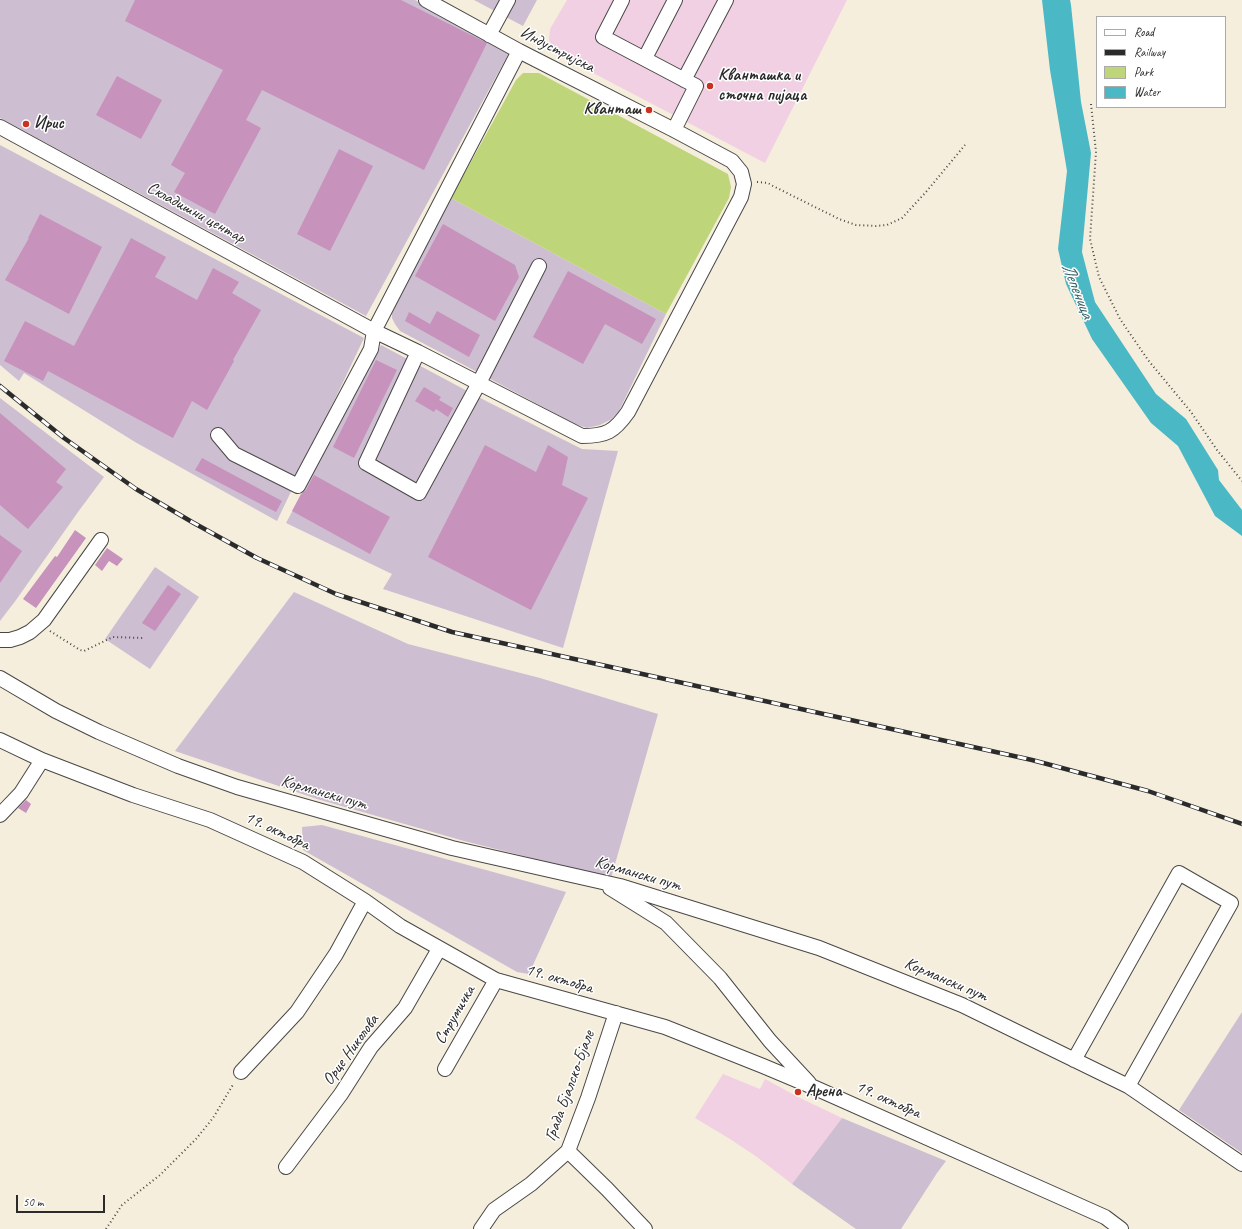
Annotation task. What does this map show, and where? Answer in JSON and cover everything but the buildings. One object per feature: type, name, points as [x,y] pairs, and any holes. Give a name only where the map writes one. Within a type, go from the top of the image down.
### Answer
[{"type":"street","name":"Индустријска","points":[[426,0],[519,51],[674,130],[732,162],[741,172],[744,184]]},
{"type":"street","points":[[489,35],[508,0]]},
{"type":"street","points":[[622,0],[603,37],[696,86],[674,130]]},
{"type":"street","points":[[645,58],[674,0]]},
{"type":"street","points":[[684,80],[726,0]]},
{"type":"street","points":[[218,435],[234,454],[298,486],[370,349],[374,331],[519,51]]},
{"type":"street","name":"Складишни центар","points":[[0,127],[374,331],[582,436],[603,434],[612,430],[621,422],[628,412],[741,197],[744,184]]},
{"type":"street","points":[[418,352],[366,463],[419,494],[479,383],[539,266]]},
{"type":"street","points":[[0,640],[10,640],[20,637],[30,632],[44,620],[101,540]]},
{"type":"street","name":"Кормански пут","points":[[0,678],[56,711],[99,732],[178,766],[238,787],[452,848],[620,886],[819,948],[962,1005],[1128,1086],[1242,1164]]},
{"type":"street","name":"19. октобра","points":[[0,740],[42,760],[134,795],[210,820],[303,862],[365,901],[400,926],[496,980],[665,1027],[763,1066],[1105,1217],[1121,1229]]},
{"type":"street","points":[[0,815],[14,802],[42,760]]},
{"type":"street","points":[[1074,1060],[1179,873],[1231,903],[1128,1086]]},
{"type":"street","points":[[600,881],[666,923],[720,978],[770,1041],[813,1087]]},
{"type":"street","points":[[241,1072],[297,1012],[336,954],[365,901]]},
{"type":"street","name":"Орце Николова","points":[[286,1167],[342,1094],[371,1047],[405,1008],[439,949]]},
{"type":"street","name":"Струмичка","points":[[445,1069],[496,980]]},
{"type":"street","name":"Града Бјалско-Бјале","points":[[480,1229],[494,1210],[531,1184],[568,1151],[588,1098],[616,1014]]},
{"type":"street","points":[[568,1151],[645,1229]]},
{"type":"path","points":[[1091,104],[1096,152],[1090,239],[1099,277],[1120,319],[1148,360],[1190,412],[1217,450],[1242,481]]},
{"type":"path","points":[[744,184],[756,182],[768,183],[847,222],[865,226],[887,225],[902,218],[965,145]]},
{"type":"path","points":[[36,626],[43,627],[84,651],[113,637],[144,638]]},
{"type":"path","points":[[106,1229],[122,1205],[160,1175],[196,1139],[213,1118],[241,1072]]},
{"type":"shaded area","points":[[0,0],[415,0],[510,51],[366,316],[0,118]]},
{"type":"shaded area","points":[[474,0],[537,0],[523,26]]},
{"type":"shaded area","name":"Кванташка и сточна пијаца","points":[[567,0],[847,0],[765,163],[555,53],[549,40],[550,29]]},
{"type":"shaded area","points":[[0,145],[364,338],[277,521],[135,442],[24,373],[19,381],[0,365]]},
{"type":"shaded area","points":[[451,198],[666,314],[618,413],[610,420],[600,425],[587,428],[575,424],[400,331],[392,318],[392,310]]},
{"type":"shaded area","points":[[381,345],[486,401],[582,449],[618,451],[563,648],[383,589],[392,574],[286,523]]},
{"type":"shaded area","points":[[0,398],[104,477],[0,621]]},
{"type":"shaded area","points":[[155,567],[199,597],[150,669],[105,639]]},
{"type":"shaded area","points":[[294,592],[408,644],[540,678],[658,714],[611,878],[464,841],[317,799],[175,751]]},
{"type":"shaded area","points":[[322,825],[566,892],[529,974],[517,972],[303,850],[302,827]]},
{"type":"shaded area","points":[[1242,1012],[1242,1153],[1179,1110]]},
{"type":"shaded area","points":[[723,1074],[760,1089],[765,1079],[842,1118],[792,1184],[757,1157],[695,1118]]},
{"type":"shaded area","points":[[842,1118],[946,1161],[901,1229],[856,1229],[792,1184]]},
{"type":"green space","points":[[523,73],[539,73],[728,174],[731,187],[729,198],[666,314],[451,198],[516,80]]},
{"type":"water","name":"Лепеница","points":[[1042,0],[1070,0],[1071,5],[1081,102],[1091,153],[1082,252],[1095,302],[1156,394],[1186,419],[1218,470],[1219,480],[1242,510],[1242,536],[1215,516],[1178,446],[1151,423],[1092,339],[1066,284],[1058,249],[1067,171],[1050,70]]},
{"type":"railway","points":[[0,386],[64,438],[136,489],[257,558],[336,594],[452,632],[1032,760],[1148,791],[1242,824]]},
{"type":"place","name":"Кванташка и сточна пијаца","points":[[710,86]]},
{"type":"place","name":"Кванташ","points":[[649,110]]},
{"type":"place","name":"Ирис","points":[[26,124]]},
{"type":"place","name":"Арена","points":[[798,1092]]}]
